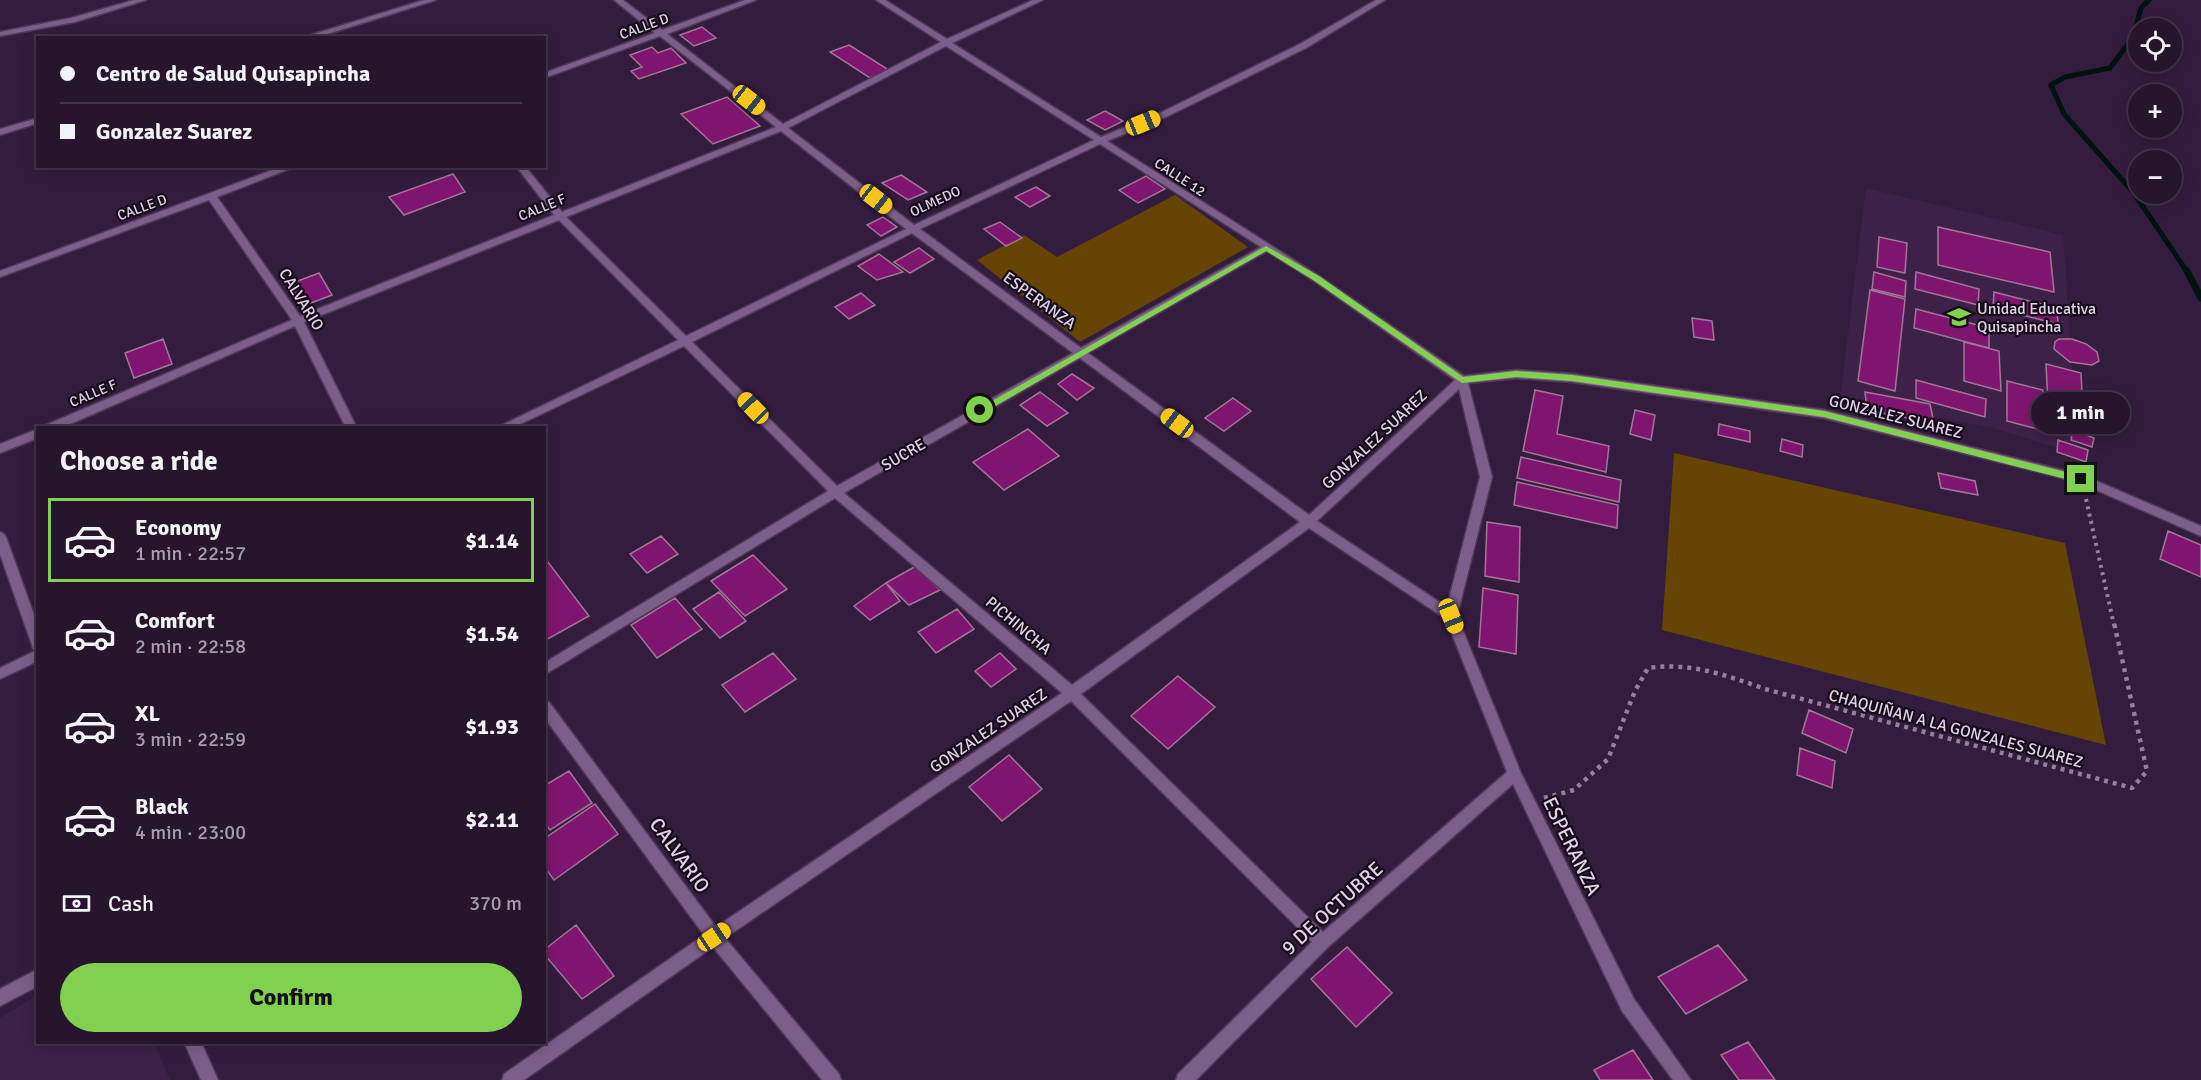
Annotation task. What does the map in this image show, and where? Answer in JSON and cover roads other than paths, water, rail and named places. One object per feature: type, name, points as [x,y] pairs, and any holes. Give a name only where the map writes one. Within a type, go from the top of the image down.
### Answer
[{"type":"street","points":[[0,34],[72,20],[142,0]]},
{"type":"street","points":[[311,36],[432,0]]},
{"type":"street","name":"ESPERANZA","points":[[618,0],[664,33],[913,228],[1309,522],[1451,616],[1515,774],[1628,1005],[1683,1080]]},
{"type":"street","name":"CALLE D","points":[[546,75],[752,0]]},
{"type":"street","name":"CALLE 12","points":[[880,0],[1316,278],[1462,380]]},
{"type":"street","name":"CALLE F","points":[[55,426],[298,321],[783,127],[947,42],[1040,0]]},
{"type":"street","name":"OLMEDO","points":[[505,426],[687,340],[913,228],[1099,141],[1165,114],[1256,69],[1381,0]]},
{"type":"street","points":[[0,132],[36,121]]},
{"type":"street","name":"CALLE D","points":[[0,274],[288,168]]},
{"type":"street","name":"PICHINCHA","points":[[522,168],[560,216],[687,340],[836,492],[1072,693],[1323,942]]},
{"type":"street","name":"CALVARIO","points":[[211,196],[298,321],[351,426]]},
{"type":"street","name":"SUCRE","points":[[546,669],[836,492],[1266,248]]},
{"type":"street","name":"GONZALEZ SUAREZ","points":[[510,1080],[714,937],[1072,693],[1309,522],[1462,380],[1516,374],[1572,378],[1824,414],[2081,479],[2201,531]]},
{"type":"street","points":[[1451,616],[1486,477],[1462,380]]},
{"type":"street","points":[[0,449],[36,434]]},
{"type":"street","points":[[0,537],[36,639]]},
{"type":"street","points":[[0,674],[36,656]]},
{"type":"street","name":"CALVARIO","points":[[546,709],[714,937],[832,1080]]},
{"type":"street","name":"9 DE OCTUBRE","points":[[1184,1080],[1323,942],[1515,774]]},
{"type":"street","points":[[0,998],[36,978]]},
{"type":"street","points":[[193,1044],[210,1080]]},
{"type":"waterway","points":[[2149,0],[2141,8],[2133,37],[2110,68],[2065,77],[2051,85],[2064,114],[2133,192],[2188,273]]},
{"type":"waterway","points":[[2187,271],[2201,298]]},
{"type":"place","name":"Unidad Educativa Quisapincha","points":[[1959,317]]}]
